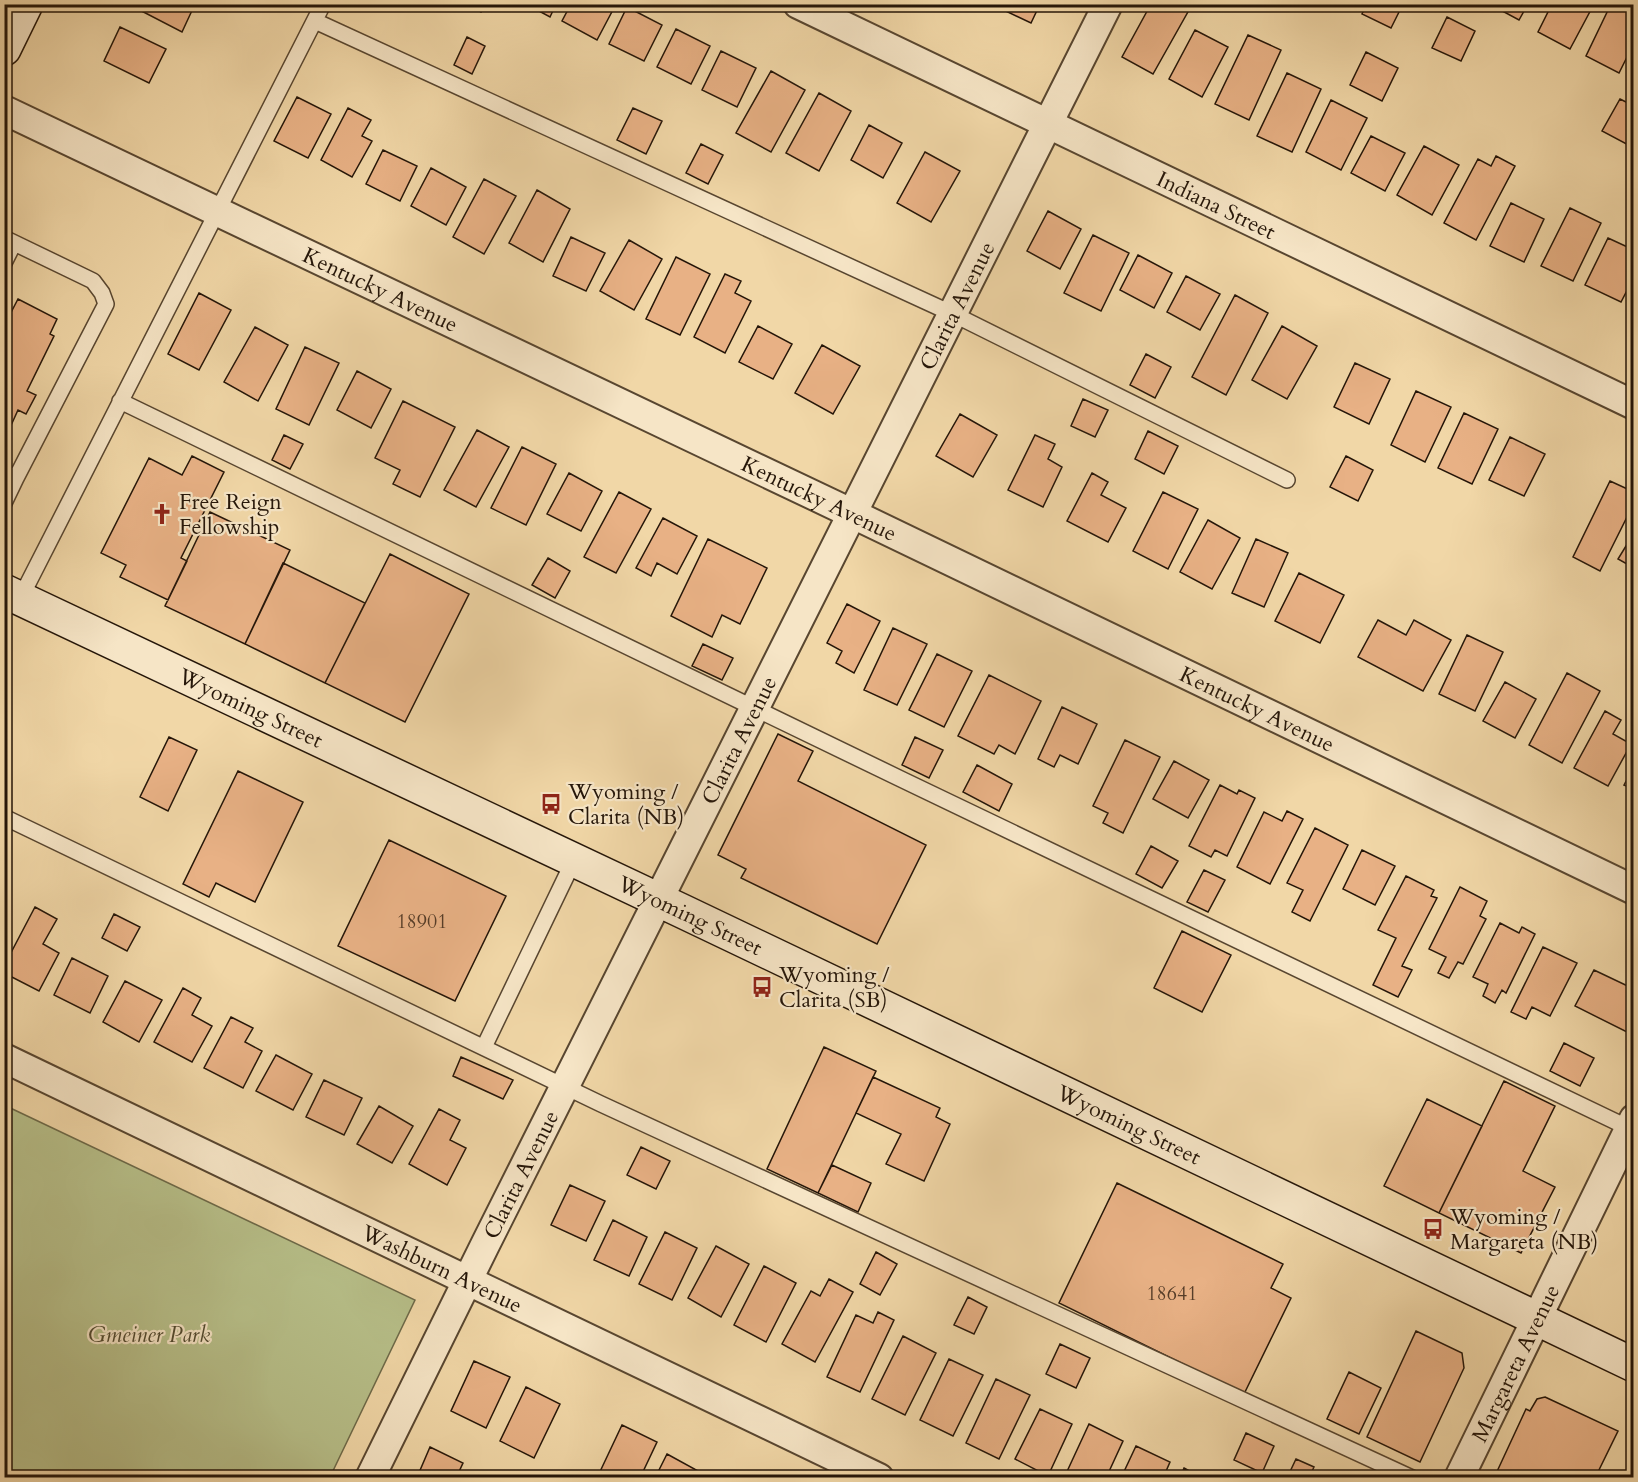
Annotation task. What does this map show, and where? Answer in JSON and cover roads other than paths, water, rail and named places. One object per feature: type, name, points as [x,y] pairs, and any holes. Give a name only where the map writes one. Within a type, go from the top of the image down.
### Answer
[{"type":"street","points":[[4,49],[26,4]]},
{"type":"street","name":"Indiana Street","points":[[798,4],[1634,405]]},
{"type":"street","name":"Clarita Avenue","points":[[370,1478],[1108,4]]},
{"type":"street","name":"Kentucky Avenue","points":[[4,110],[1634,890]]},
{"type":"street","name":"Wyoming Street","points":[[12,595],[1634,1365]]},
{"type":"street","name":"Washburn Avenue","points":[[4,1058],[879,1478]]},
{"type":"street","name":"Margareta Avenue","points":[[1459,1478],[1632,1126]]},
{"type":"lane","points":[[12,595],[120,401],[323,4]]},
{"type":"lane","points":[[315,21],[953,314],[1287,480]]},
{"type":"lane","points":[[4,263],[9,241],[93,281],[102,293],[106,304],[10,475],[4,503]]},
{"type":"lane","points":[[120,401],[450,564],[754,710],[1632,1126]]},
{"type":"lane","points":[[4,817],[565,1086],[1412,1478]]},
{"type":"lane","points":[[484,1047],[574,860]]},
{"type":"place","name":"Free Reign Fellowship","points":[[162,514]]},
{"type":"place","name":"Wyoming / Clarita (NB)","points":[[551,804]]},
{"type":"place","name":"Wyoming / Clarita (SB)","points":[[762,987]]},
{"type":"place","name":"Wyoming / Margareta (NB)","points":[[1433,1229]]},
{"type":"park label","name":"Gmeiner Park","points":[[149,1334]]}]
